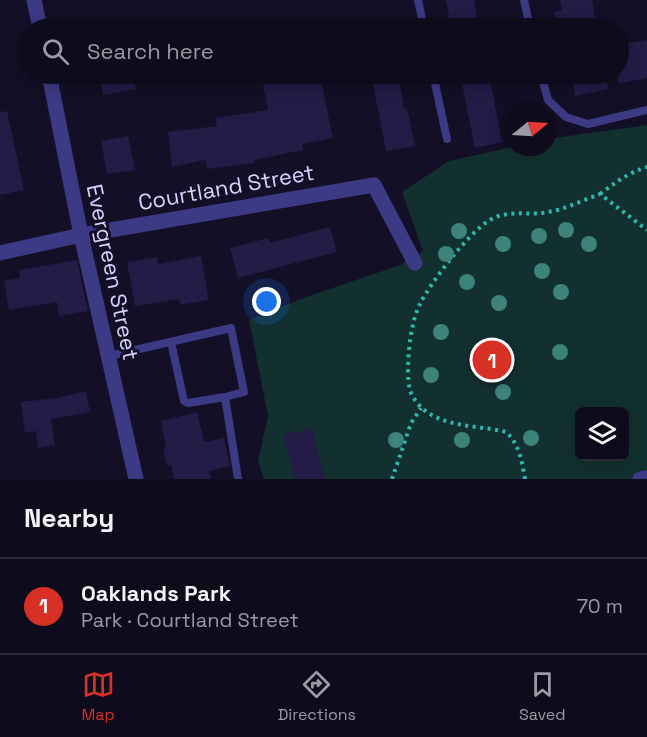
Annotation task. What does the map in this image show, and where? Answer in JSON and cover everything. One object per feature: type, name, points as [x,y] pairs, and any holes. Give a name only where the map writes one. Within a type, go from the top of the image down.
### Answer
[{"type":"street","points":[[34,0],[38,18]]},
{"type":"street","name":"Evergreen Street","points":[[51,84],[81,235],[136,479]]},
{"type":"street","name":"Courtland Street","points":[[0,253],[81,235],[374,185],[415,263]]},
{"type":"street","points":[[640,479],[647,478]]},
{"type":"lane","points":[[418,0],[422,18]]},
{"type":"lane","points":[[524,0],[528,18]]},
{"type":"lane","points":[[435,84],[447,139]]},
{"type":"lane","points":[[543,84],[549,100],[566,117],[588,124],[647,110]]},
{"type":"lane","points":[[109,356],[231,328],[244,392],[188,403],[184,401],[171,342]]},
{"type":"lane","points":[[225,397],[238,479]]},
{"type":"path","points":[[525,479],[513,438],[506,432],[488,427],[459,425],[445,421],[421,408],[411,391],[409,373],[415,316],[419,304],[465,242],[492,218],[513,213],[549,212],[600,194],[636,170],[647,167]]},
{"type":"path","points":[[600,194],[647,230]]},
{"type":"path","points":[[392,479],[411,423],[421,408]]},
{"type":"green space","points":[[647,125],[647,479],[264,479],[258,461],[268,416],[249,320],[306,297],[400,265],[423,251],[402,192],[449,161],[503,149],[503,156],[557,156],[557,138]]},
{"type":"building","points":[[446,0],[474,0],[477,18],[449,18]]},
{"type":"building","points":[[560,0],[592,0],[595,18],[555,18],[554,12],[562,10]]},
{"type":"building","points":[[647,40],[647,78],[629,82],[629,43]]},
{"type":"building","points":[[101,84],[135,84],[136,89],[103,95]]},
{"type":"building","points":[[263,84],[322,84],[333,138],[302,144],[303,150],[254,160],[254,163],[208,169],[205,160],[172,167],[168,132],[217,126],[215,118],[268,110]]},
{"type":"building","points":[[373,84],[400,84],[404,109],[407,108],[415,146],[386,151]]},
{"type":"building","points":[[462,84],[491,84],[502,142],[475,148]]},
{"type":"building","points":[[573,84],[607,84],[608,89],[575,96]]},
{"type":"building","points":[[7,111],[24,190],[0,195],[0,112]]},
{"type":"building","points":[[128,136],[135,170],[107,174],[101,141]]},
{"type":"building","points":[[330,227],[337,252],[238,278],[230,248],[268,238],[270,243]]},
{"type":"building","points":[[201,256],[209,300],[180,305],[179,299],[135,306],[127,262],[157,257],[158,264]]},
{"type":"building","points":[[77,260],[88,311],[59,316],[57,302],[9,310],[4,281],[20,278],[19,270]]},
{"type":"building","points":[[86,391],[90,412],[51,419],[55,445],[38,448],[36,431],[25,433],[21,402],[57,398]]},
{"type":"building","points":[[197,412],[204,442],[224,438],[230,466],[209,471],[211,479],[174,479],[171,465],[167,466],[163,449],[166,449],[161,421]]},
{"type":"building","points":[[312,428],[325,479],[295,479],[283,435]]},
{"type":"place","name":"Oaklands Park","points":[[492,360]]}]
